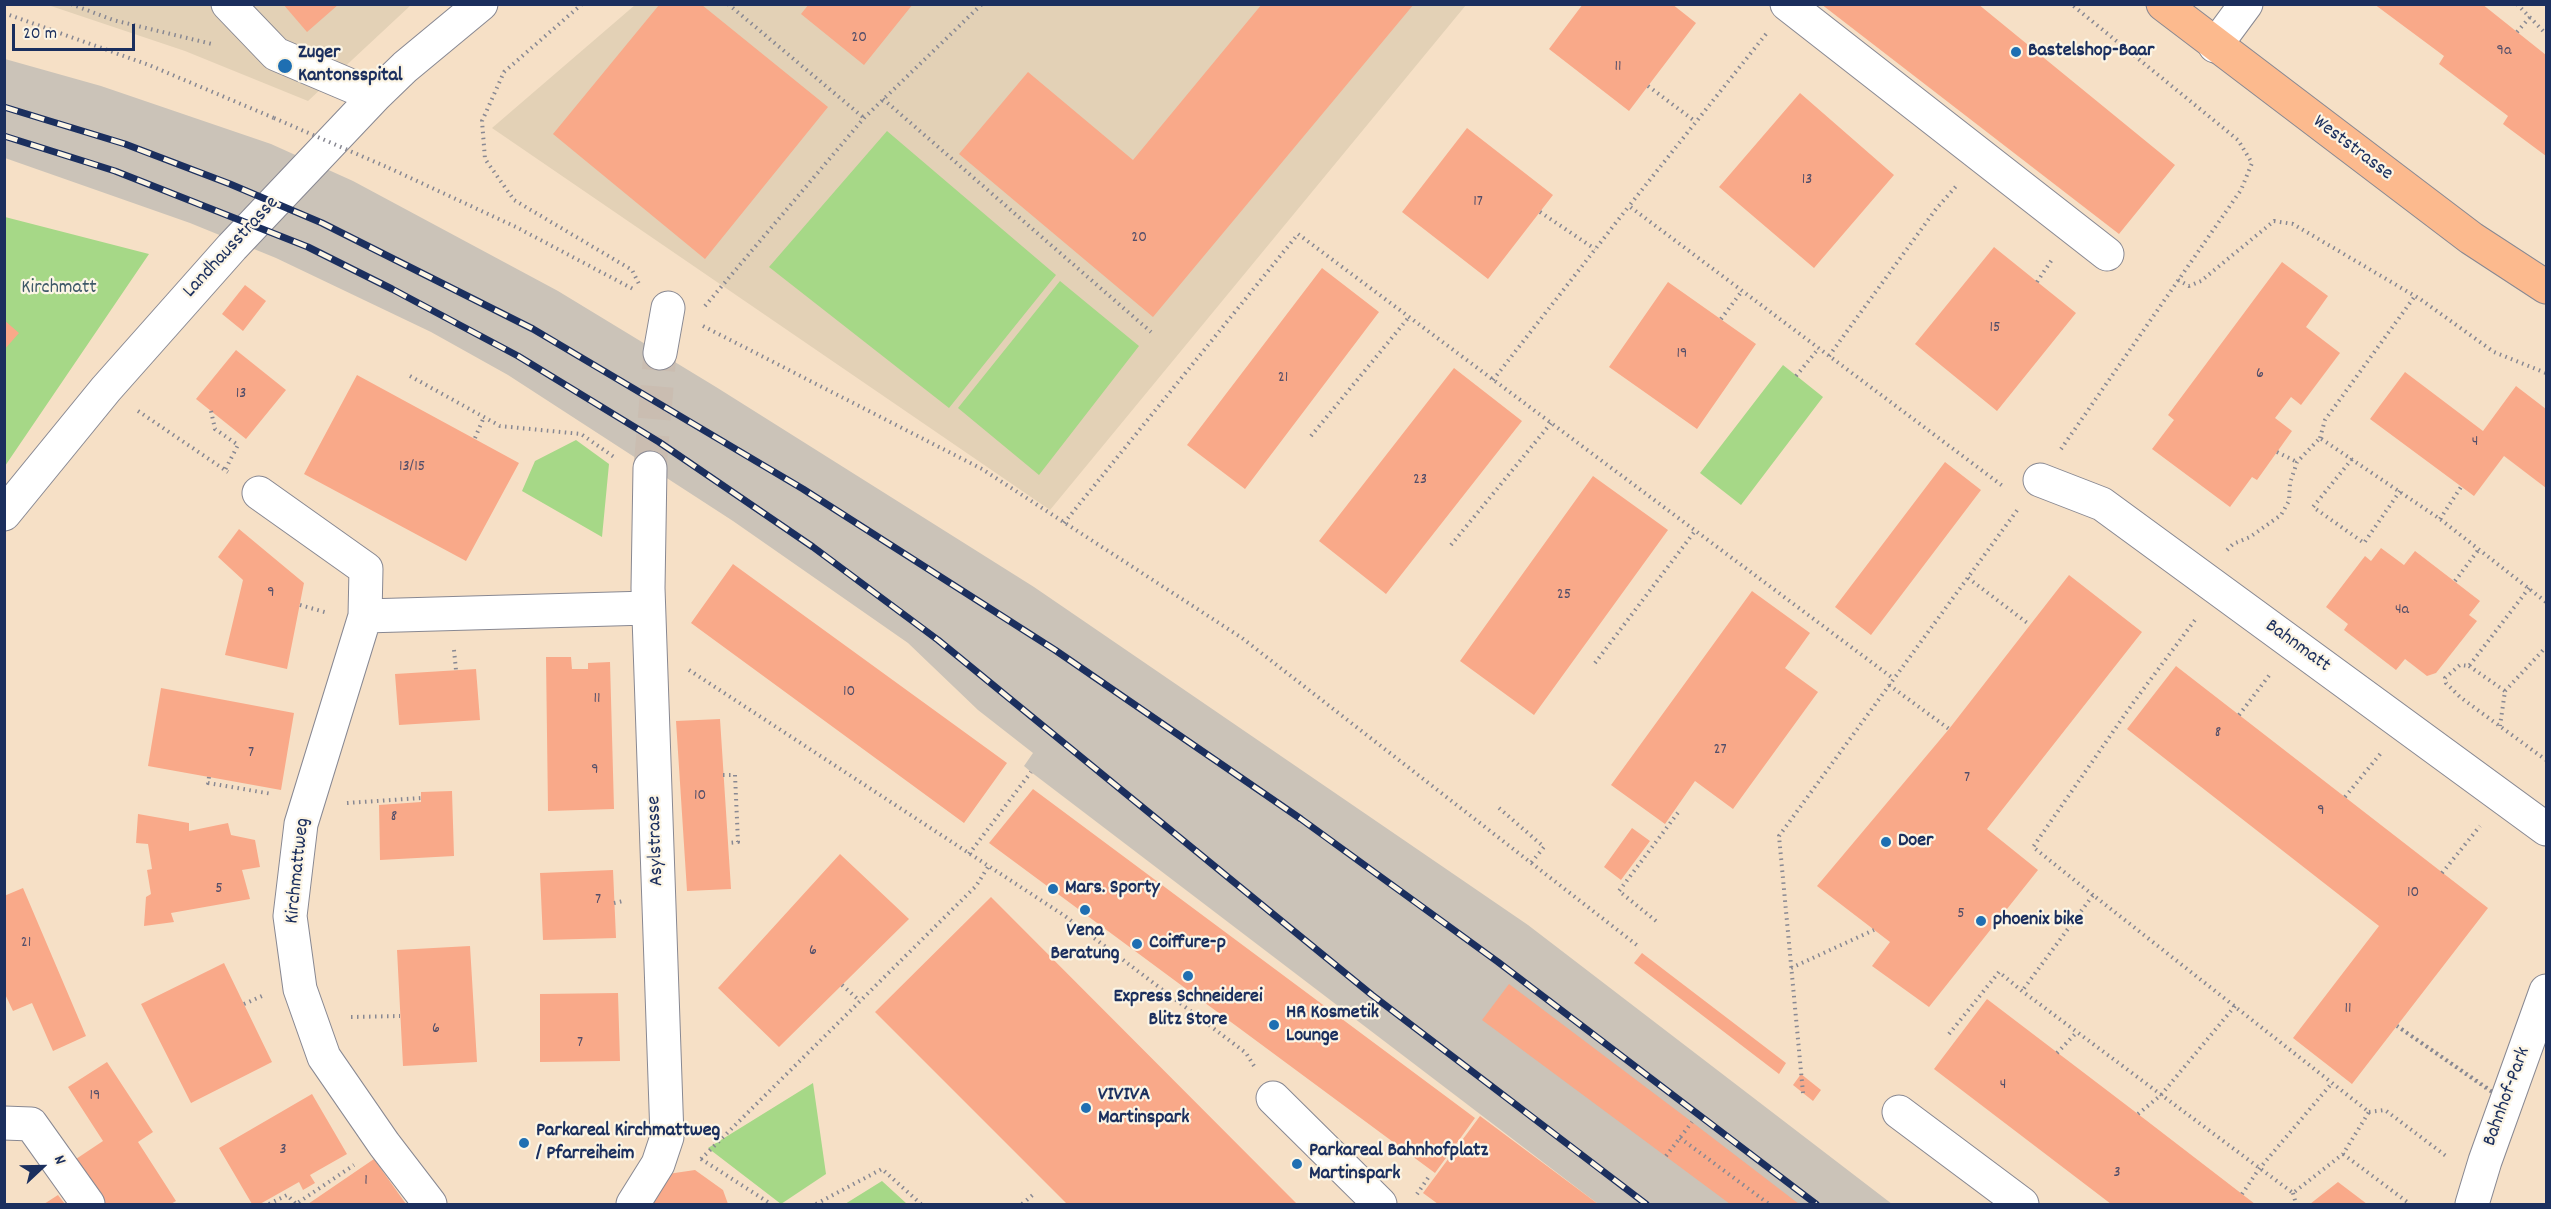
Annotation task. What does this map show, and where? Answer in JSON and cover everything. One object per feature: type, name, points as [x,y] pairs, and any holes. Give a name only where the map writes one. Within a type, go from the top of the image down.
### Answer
[{"type":"main road","name":"Weststrasse","points":[[2163,4],[2215,46],[2470,238],[2547,287]]},
{"type":"street","points":[[228,4],[276,54],[375,96]]},
{"type":"street","name":"Landhausstrasse","points":[[4,514],[170,315],[375,96],[405,67],[481,4]]},
{"type":"street","points":[[1787,4],[2107,254]]},
{"type":"street","points":[[2215,46],[2246,4]]},
{"type":"street","points":[[660,353],[680,314]]},
{"type":"street","name":"Asylstrasse","points":[[633,1204],[658,1164],[667,1137],[648,608],[650,468]]},
{"type":"street","name":"Bahnmatt","points":[[2032,491],[2102,504],[2547,829]]},
{"type":"street","name":"Kirchmattweg","points":[[259,493],[366,569],[365,616],[301,824],[290,916],[300,989],[324,1057],[384,1144],[430,1204]]},
{"type":"street","points":[[365,616],[648,608]]},
{"type":"street","name":"Bahnhof-Park","points":[[2476,1190],[2547,991]]},
{"type":"street","points":[[1273,1098],[1380,1204]]},
{"type":"street","points":[[1899,1112],[2022,1204]]},
{"type":"street","points":[[4,1123],[31,1124],[88,1204]]},
{"type":"path","points":[[4,13],[149,65],[274,118],[516,226],[645,294],[632,270],[514,200],[485,159],[482,121],[504,72],[582,4]]},
{"type":"path","points":[[728,4],[864,118]]},
{"type":"path","points":[[982,4],[864,118],[680,314],[982,469],[1242,638],[1638,946]]},
{"type":"path","points":[[1803,1093],[1779,836],[2032,491],[2241,190],[2252,163],[2238,140],[2071,4]]},
{"type":"path","points":[[2517,4],[2547,34]]},
{"type":"path","points":[[2517,32],[2530,18]]},
{"type":"path","points":[[1493,380],[1758,44]]},
{"type":"path","points":[[1648,87],[1696,122]]},
{"type":"path","points":[[883,99],[1151,332]]},
{"type":"path","points":[[1629,206],[1829,356],[2032,491]]},
{"type":"path","points":[[1829,356],[1936,209]]},
{"type":"path","points":[[1540,212],[1595,249]]},
{"type":"path","points":[[2178,280],[2189,286],[2201,281],[2274,221],[2293,224],[2415,296],[2494,352],[2547,373]]},
{"type":"path","points":[[1064,523],[1298,234],[1894,679]]},
{"type":"path","points":[[1721,319],[1742,291]]},
{"type":"path","points":[[2369,1113],[2032,847],[2133,703],[2211,583],[2233,544],[2250,537],[2281,515],[2289,501],[2290,483],[2297,462],[2320,438],[2325,420],[2415,296]]},
{"type":"path","points":[[1311,436],[1409,317]]},
{"type":"path","points":[[1797,376],[1819,348]]},
{"type":"path","points":[[410,376],[500,426],[581,434],[617,459]]},
{"type":"path","points":[[132,407],[259,493]]},
{"type":"path","points":[[211,411],[215,429],[238,445],[225,470]]},
{"type":"path","points":[[475,438],[484,417]]},
{"type":"path","points":[[1451,545],[1551,423]]},
{"type":"path","points":[[2320,438],[2440,519],[2547,602]]},
{"type":"path","points":[[2277,452],[2297,462]]},
{"type":"path","points":[[2352,459],[2313,507],[2364,543],[2400,491]]},
{"type":"path","points":[[2440,519],[2461,487]]},
{"type":"path","points":[[1595,663],[1695,531]]},
{"type":"path","points":[[2455,581],[2479,549]]},
{"type":"path","points":[[1968,578],[2030,625]]},
{"type":"path","points":[[2469,666],[2529,588]]},
{"type":"path","points":[[300,605],[320,611]]},
{"type":"path","points":[[2239,715],[2294,644]]},
{"type":"path","points":[[651,645],[1065,916],[1246,1053],[1273,1098]]},
{"type":"path","points":[[2500,726],[2505,692],[2547,647]]},
{"type":"path","points":[[2505,692],[2469,666],[2460,665],[2445,678],[2446,683],[2460,697],[2547,760]]},
{"type":"path","points":[[1890,685],[1949,729]]},
{"type":"path","points":[[2345,798],[2403,724]]},
{"type":"path","points":[[969,854],[1031,772]]},
{"type":"path","points":[[723,775],[735,775],[738,842],[729,843]]},
{"type":"path","points":[[209,777],[208,783],[264,793]]},
{"type":"path","points":[[308,801],[325,804],[421,798]]},
{"type":"path","points":[[2442,873],[2503,798]]},
{"type":"path","points":[[1499,808],[1544,847],[1531,863]]},
{"type":"path","points":[[1656,921],[1619,891],[1680,810]]},
{"type":"path","points":[[701,1160],[976,886],[988,867]]},
{"type":"path","points":[[2022,991],[2093,895]]},
{"type":"path","points":[[1791,968],[1874,930]]},
{"type":"path","points":[[1949,1034],[1999,972],[2293,1193],[2296,1204]]},
{"type":"path","points":[[842,985],[860,1001]]},
{"type":"path","points":[[2138,1114],[2161,1095],[2235,1006]]},
{"type":"path","points":[[349,1018],[400,1016]]},
{"type":"path","points":[[2397,1026],[2497,1095],[2506,1101],[2486,1088],[2397,1026]]},
{"type":"path","points":[[2057,1053],[2077,1032]]},
{"type":"path","points":[[2242,1194],[2259,1169],[2331,1083]]},
{"type":"path","points":[[2293,1193],[2343,1154],[2369,1113],[2385,1110],[2445,1155],[2476,1190]]},
{"type":"path","points":[[1665,1156],[1692,1122]]},
{"type":"path","points":[[1680,1138],[1769,1204]]},
{"type":"path","points":[[269,1204],[287,1195],[296,1204],[384,1144]]},
{"type":"path","points":[[2343,1154],[2410,1204]]},
{"type":"path","points":[[694,1155],[771,1204]]},
{"type":"path","points":[[816,1204],[882,1169],[921,1204]]},
{"type":"path","points":[[1415,1197],[1430,1175]]},
{"type":"path","points":[[1022,1204],[1035,1193]]},
{"type":"shaded area","name":"Zuger Kantonsspital","points":[[48,5],[411,5],[308,101],[185,51]]},
{"type":"shaded area","points":[[635,5],[1466,5],[1050,510],[492,128]]},
{"type":"shaded area","points":[[5,59],[101,86],[271,144],[353,181],[558,291],[716,387],[1034,587],[1528,925],[1892,1204],[1598,1204],[1031,772],[1024,766],[1033,753],[978,710],[908,643],[733,521],[508,375],[431,332],[276,258],[190,223],[5,158]]},
{"type":"green space","points":[[887,131],[1056,275],[949,408],[769,267]]},
{"type":"green space","name":"Kirchmatt","points":[[5,217],[149,254],[5,466]]},
{"type":"green space","points":[[1060,281],[1139,346],[1039,475],[958,408]]},
{"type":"green space","points":[[1783,365],[1823,397],[1741,505],[1700,473]]},
{"type":"green space","points":[[576,440],[609,464],[602,537],[522,491],[535,461]]},
{"type":"green space","points":[[813,1083],[826,1174],[781,1204],[708,1148]]},
{"type":"green space","points":[[882,1181],[907,1204],[845,1204]]},
{"type":"building","points":[[283,4],[339,4],[307,32]]},
{"type":"building","points":[[809,4],[913,4],[864,65],[801,14]]},
{"type":"building","points":[[1262,4],[1414,4],[1153,317],[959,154],[1028,72],[1133,160]]},
{"type":"building","points":[[1583,4],[1672,4],[1696,23],[1629,111],[1549,49]]},
{"type":"building","points":[[1821,4],[1978,4],[2175,165],[2119,234]]},
{"type":"building","points":[[2374,4],[2482,4],[2546,55],[2546,156],[2503,124],[2508,116],[2439,64],[2444,56]]},
{"type":"building","points":[[659,5],[702,5],[828,107],[705,259],[553,134]]},
{"type":"building","points":[[1800,93],[1894,175],[1814,268],[1719,187]]},
{"type":"building","points":[[1467,128],[1553,195],[1488,279],[1402,212]]},
{"type":"building","points":[[1994,247],[2076,313],[1997,411],[1915,344]]},
{"type":"building","points":[[2282,262],[2328,296],[2306,327],[2340,353],[2301,405],[2291,397],[2275,418],[2292,431],[2257,480],[2252,477],[2230,507],[2152,449],[2174,420],[2168,415]]},
{"type":"building","points":[[1322,268],[1379,312],[1245,489],[1187,445]]},
{"type":"building","points":[[1668,282],[1756,344],[1697,429],[1609,367]]},
{"type":"building","points":[[245,285],[266,301],[243,331],[222,314]]},
{"type":"building","points":[[4,320],[19,333],[4,350]]},
{"type":"building","points":[[236,350],[286,390],[246,439],[196,399]]},
{"type":"building","points":[[1454,368],[1522,421],[1386,594],[1319,541]]},
{"type":"building","points":[[2405,372],[2483,431],[2516,386],[2546,409],[2546,488],[2504,456],[2474,496],[2370,419]]},
{"type":"building","points":[[357,375],[519,463],[466,561],[304,474]]},
{"type":"building","points":[[1945,462],[1981,490],[1871,635],[1835,607]]},
{"type":"building","points":[[1593,476],[1668,530],[1534,715],[1460,661]]},
{"type":"building","points":[[239,529],[304,583],[287,669],[225,655],[243,580],[218,557]]},
{"type":"building","points":[[2381,548],[2404,565],[2415,551],[2480,601],[2469,615],[2477,621],[2436,673],[2427,676],[2405,659],[2396,670],[2344,630],[2348,624],[2326,607],[2365,556],[2371,561]]},
{"type":"building","points":[[733,564],[1007,763],[964,823],[691,623]]},
{"type":"building","points":[[2069,575],[2142,632],[1987,829],[2038,870],[1929,1007],[1872,966],[1890,942],[1817,886],[1949,729]]},
{"type":"building","points":[[1752,591],[1810,633],[1785,668],[1818,692],[1733,809],[1695,781],[1665,824],[1611,785]]},
{"type":"building","points":[[546,657],[571,657],[572,669],[588,669],[588,663],[610,662],[614,809],[548,811]]},
{"type":"building","points":[[2176,666],[2488,908],[2352,1084],[2293,1038],[2379,926],[2127,729]]},
{"type":"building","points":[[476,669],[480,720],[399,725],[395,674]]},
{"type":"building","points":[[161,688],[294,713],[281,790],[148,766]]},
{"type":"building","points":[[720,719],[731,889],[687,891],[676,721]]},
{"type":"building","points":[[1033,789],[1475,1118],[1435,1173],[989,843]]},
{"type":"building","points":[[452,791],[454,856],[380,860],[379,805],[421,802],[421,792]]},
{"type":"building","points":[[138,814],[189,823],[189,831],[228,823],[231,835],[255,840],[260,867],[242,870],[250,899],[171,913],[174,922],[144,926],[146,897],[151,894],[147,870],[152,869],[148,844],[136,843]]},
{"type":"building","points":[[1632,828],[1650,841],[1621,880],[1604,867]]},
{"type":"building","points":[[840,854],[909,919],[779,1047],[718,988]]},
{"type":"building","points":[[613,870],[616,938],[543,940],[540,873]]},
{"type":"building","points":[[23,888],[86,1036],[53,1051],[32,1003],[13,1011],[4,992],[4,896]]},
{"type":"building","name":"VIVIVA Martinspark","points":[[991,897],[1297,1204],[1067,1204],[875,1012]]},
{"type":"building","points":[[470,946],[477,1062],[403,1066],[397,950]]},
{"type":"building","points":[[1642,953],[1786,1063],[1779,1074],[1634,963]]},
{"type":"building","points":[[224,963],[272,1062],[191,1103],[141,1004]]},
{"type":"building","points":[[1509,984],[1799,1204],[1730,1204],[1482,1020]]},
{"type":"building","points":[[618,993],[620,1061],[540,1062],[540,994]]},
{"type":"building","points":[[1987,999],[2255,1204],[2111,1204],[1934,1069]]},
{"type":"building","points":[[107,1062],[153,1132],[138,1142],[176,1201],[171,1204],[102,1204],[73,1161],[103,1141],[68,1087]]},
{"type":"building","points":[[1801,1074],[1821,1090],[1813,1101],[1793,1085]]},
{"type":"building","points":[[312,1094],[347,1154],[310,1175],[315,1183],[303,1190],[299,1182],[260,1204],[252,1204],[219,1148]]},
{"type":"building","points":[[1480,1116],[1598,1204],[1438,1204],[1423,1193]]},
{"type":"building","points":[[374,1159],[406,1204],[308,1204]]},
{"type":"building","points":[[695,1170],[723,1190],[728,1204],[644,1204],[661,1175]]},
{"type":"building","points":[[2338,1182],[2367,1204],[2310,1204]]},
{"type":"building","points":[[58,1195],[65,1204],[44,1204]]},
{"type":"tunnel","points":[[650,468],[660,353]]},
{"type":"railway","points":[[4,107],[125,144],[230,184],[322,223],[533,329],[803,489],[1055,650],[1301,819],[1498,962],[1816,1204]]},
{"type":"railway","points":[[4,136],[115,171],[308,247],[518,356],[659,442],[813,547],[938,640],[1372,995],[1646,1204]]},
{"type":"place","name":"Bastelshop-Baar","points":[[2016,52]]},
{"type":"place","name":"Zuger Kantonsspital","points":[[285,66]]},
{"type":"place","name":"Doer","points":[[1886,842]]},
{"type":"place","name":"Mars. Sporty","points":[[1053,889]]},
{"type":"place","name":"Vena Beratung","points":[[1085,910]]},
{"type":"place","name":"phoenix bike","points":[[1981,921]]},
{"type":"place","name":"Coiffure-p","points":[[1137,944]]},
{"type":"place","name":"Express Schneiderei Blitz Store","points":[[1188,976]]},
{"type":"place","name":"HR Kosmetik Lounge","points":[[1274,1025]]},
{"type":"place","name":"VIVIVA Martinspark","points":[[1086,1108]]},
{"type":"place","name":"Parkareal Kirchmattweg / Pfarreiheim","points":[[524,1143]]},
{"type":"place","name":"Parkareal Bahnhofplatz Martinspark","points":[[1297,1164]]}]
